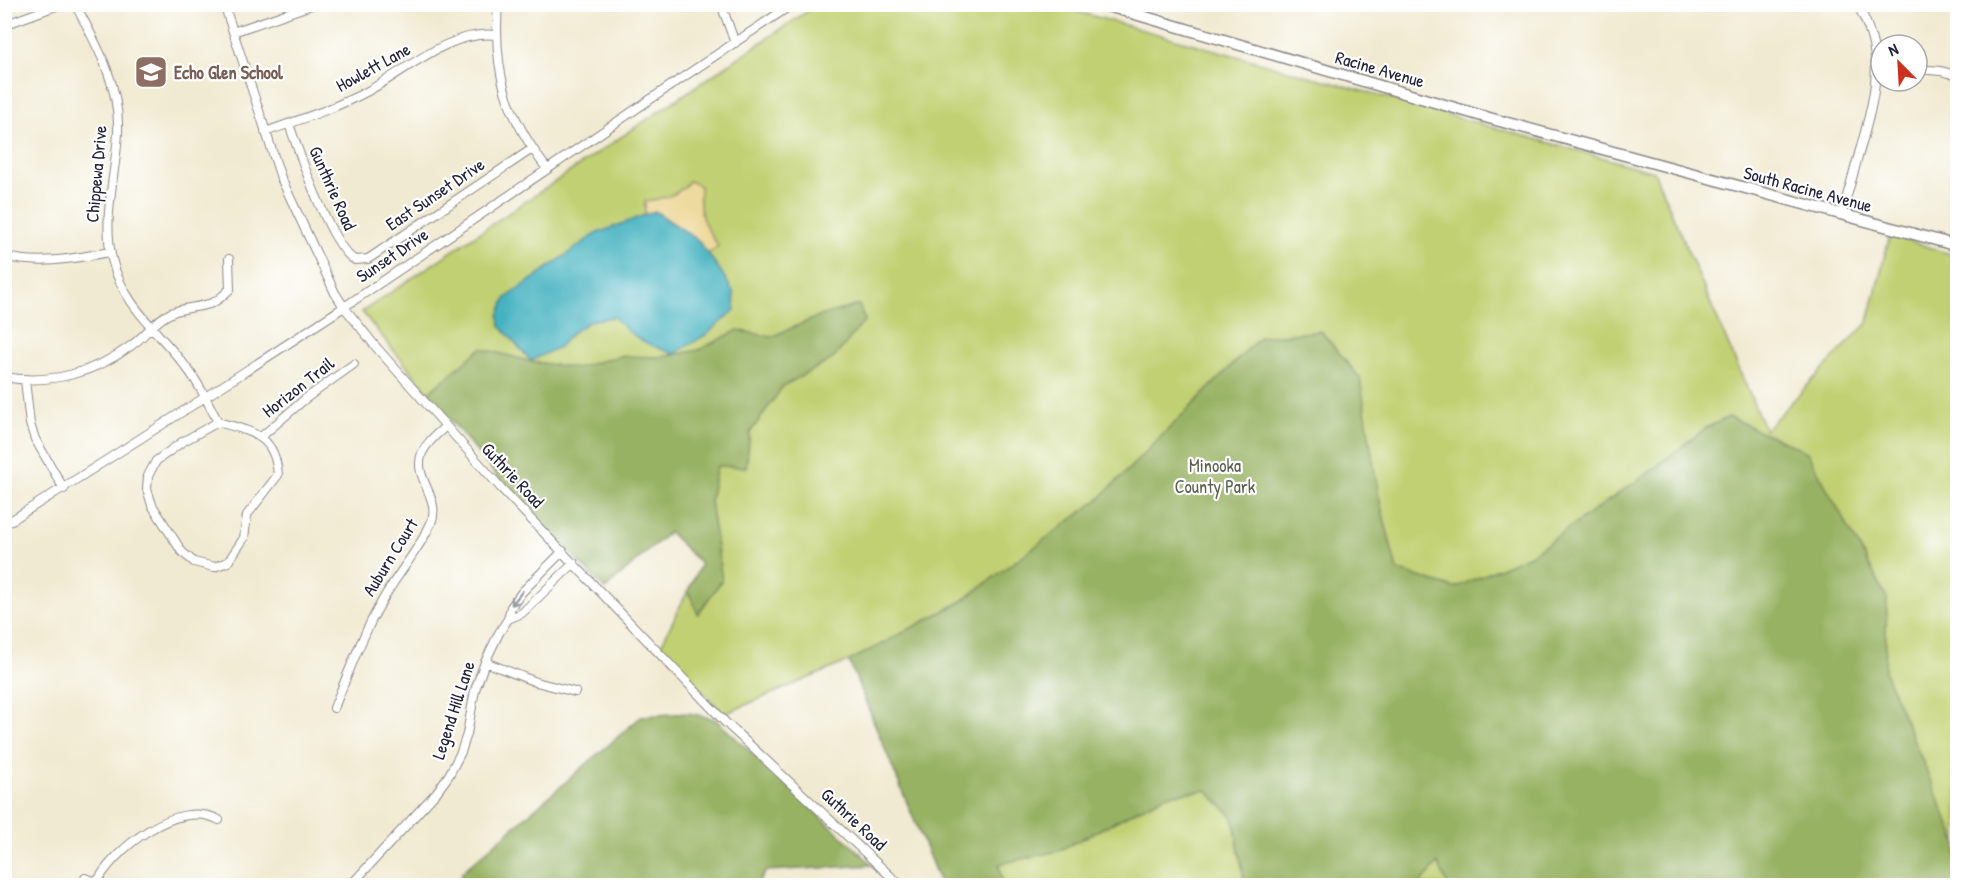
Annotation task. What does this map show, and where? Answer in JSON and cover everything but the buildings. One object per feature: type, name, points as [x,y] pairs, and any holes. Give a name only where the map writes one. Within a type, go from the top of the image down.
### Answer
[{"type":"main road","name":"Racine Avenue","points":[[1101,4],[1227,43],[1650,163]]},
{"type":"main road","name":"South Racine Avenue","points":[[1650,163],[1958,246]]},
{"type":"street","points":[[4,25],[61,4]]},
{"type":"street","name":"Chippewa Drive","points":[[75,4],[108,69],[116,100],[118,132],[109,212],[110,252],[120,285],[130,301],[188,369],[207,397]]},
{"type":"street","name":"Guthrie Road","points":[[224,4],[280,178],[298,219],[344,307],[501,488],[701,697],[901,885]]},
{"type":"street","points":[[232,33],[314,4]]},
{"type":"street","points":[[498,4],[497,50],[504,90],[516,122],[546,169]]},
{"type":"street","points":[[721,4],[735,43]]},
{"type":"street","name":"Sunset Drive","points":[[4,525],[64,489],[344,307],[793,4]]},
{"type":"street","points":[[1857,4],[1870,33]]},
{"type":"street","name":"Howlett Lane","points":[[265,132],[367,92],[446,44],[473,35],[496,34]]},
{"type":"street","points":[[1929,70],[1958,76]]},
{"type":"street","points":[[1841,215],[1874,93]]},
{"type":"street","name":"Gunthrie Road","points":[[289,124],[307,174],[328,221],[344,252],[355,260]]},
{"type":"street","name":"East Sunset Drive","points":[[355,260],[368,259],[377,254],[532,148]]},
{"type":"street","points":[[4,256],[47,261],[74,259],[110,252]]},
{"type":"street","points":[[4,377],[46,380],[83,372],[116,356],[170,313],[220,299],[230,289],[229,259]]},
{"type":"street","name":"Horizon Trail","points":[[262,436],[305,399],[354,364]]},
{"type":"street","points":[[25,380],[30,424],[35,439],[64,489]]},
{"type":"street","points":[[207,397],[218,422]]},
{"type":"street","name":"Horizon Trail","points":[[218,422],[262,436],[277,457],[279,475],[247,515],[241,544],[228,562],[213,567],[194,562],[182,552],[152,505],[147,489],[148,476],[156,461],[182,442],[218,422]]},
{"type":"street","name":"Auburn Court","points":[[334,708],[380,605],[432,523],[434,506],[422,474],[420,461],[430,441],[446,426]]},
{"type":"street","name":"Legend Hill Lane","points":[[350,885],[436,793],[449,775],[461,752],[475,690],[485,662],[508,619],[514,601],[563,551]]},
{"type":"street","name":"Legend Hill Lane","points":[[508,619],[522,613],[574,563]]},
{"type":"street","points":[[534,581],[543,592]]},
{"type":"street","points":[[485,662],[536,682],[575,693]]},
{"type":"street","points":[[85,878],[95,884],[106,867],[125,846],[151,829],[175,819],[199,814],[206,814],[219,820]]},
{"type":"green space","name":"Minooka County Park","points":[[818,4],[1053,5],[1654,172],[1765,430],[1868,322],[1890,235],[1957,256],[1957,885],[941,885],[849,661],[724,714],[660,647],[701,564],[669,532],[605,589],[502,482],[362,312]]},
{"type":"green space","points":[[859,305],[865,320],[833,359],[783,386],[750,433],[746,467],[717,466],[710,501],[722,580],[698,614],[688,591],[701,564],[669,532],[605,589],[502,482],[428,393],[481,348],[528,361],[575,368],[620,356],[661,357],[699,350],[738,330],[771,337],[822,315]]},
{"type":"green space","points":[[1321,331],[1360,378],[1379,498],[1397,570],[1454,588],[1530,555],[1648,473],[1706,428],[1729,417],[1807,452],[1887,598],[1885,672],[1957,843],[1957,885],[1448,886],[1438,863],[1419,885],[1245,885],[1233,817],[1206,790],[1167,795],[1058,851],[999,864],[1003,885],[941,885],[849,661],[962,601],[1100,498],[1260,337]]},
{"type":"green space","points":[[689,713],[715,719],[873,865],[766,871],[757,886],[462,886],[462,872],[642,716]]},
{"type":"sand","points":[[689,181],[700,186],[702,218],[718,246],[708,254],[698,240],[655,211],[645,216],[645,201],[664,198],[675,193]]},
{"type":"water","points":[[655,211],[698,240],[734,293],[735,310],[706,335],[674,354],[641,340],[614,317],[590,321],[573,332],[559,347],[531,361],[500,326],[499,315],[506,298],[595,234]]},
{"type":"place","name":"Echo Glen School","points":[[151,72]]}]
